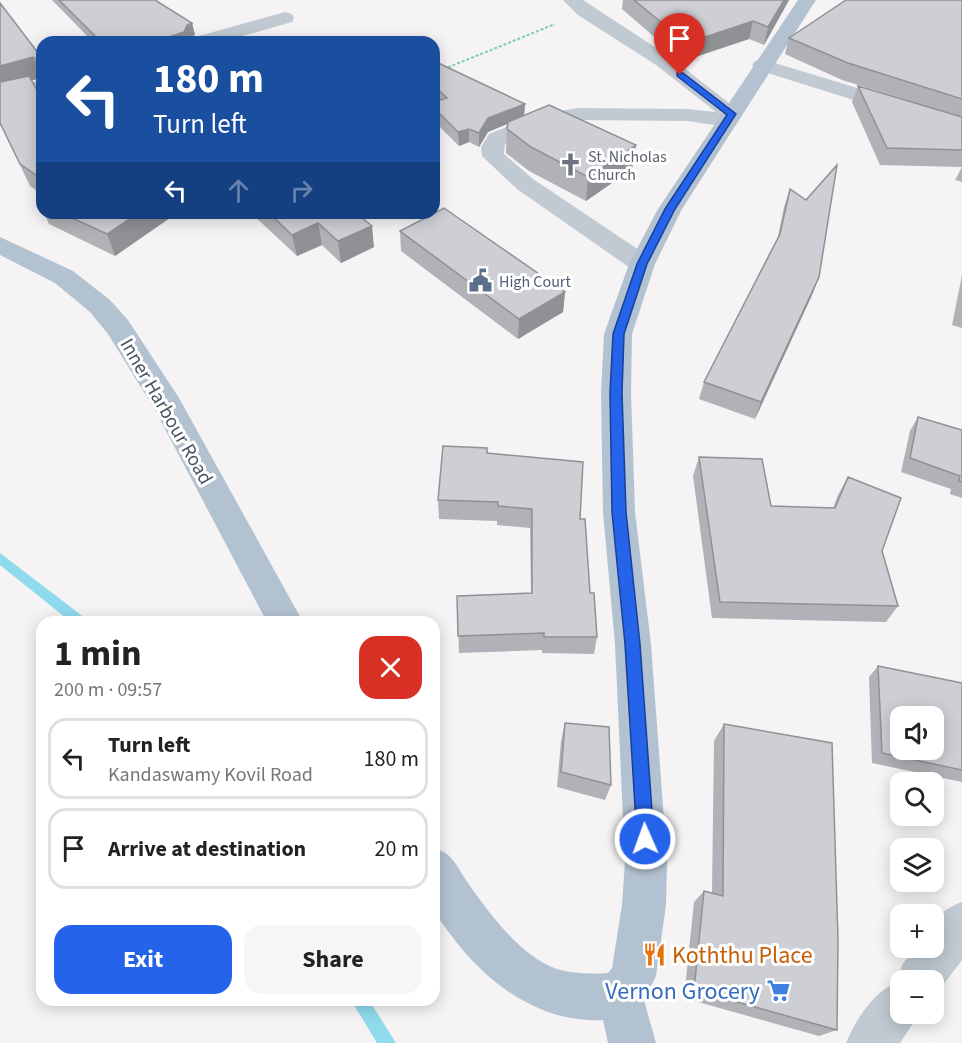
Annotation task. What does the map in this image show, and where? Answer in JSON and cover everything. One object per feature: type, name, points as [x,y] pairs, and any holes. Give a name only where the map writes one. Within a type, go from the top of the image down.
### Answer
[{"type":"main road","points":[[632,1043],[620,996],[633,976],[635,966],[644,905],[646,861],[633,644],[619,512],[616,360],[618,334],[642,264],[670,209],[762,65],[807,0]]},
{"type":"main road","name":"Inner Harbour Road","points":[[0,245],[64,277],[100,306],[118,327],[168,406],[282,616]]},
{"type":"main road","points":[[440,879],[460,912],[484,942],[506,966],[528,981],[579,998],[599,999],[620,996]]},
{"type":"street","points":[[579,6],[663,62],[730,117]]},
{"type":"street","points":[[220,36],[285,18]]},
{"type":"street","points":[[762,65],[962,127]]},
{"type":"street","points":[[0,98],[36,88]]},
{"type":"street","points":[[642,264],[525,184],[493,156],[492,147],[497,139],[542,121],[577,114],[730,117]]},
{"type":"street","points":[[926,970],[962,924]]},
{"type":"street","points":[[870,1043],[890,1017]]},
{"type":"path","points":[[440,70],[579,6]]},
{"type":"building","points":[[59,0],[155,0],[192,23],[187,25],[184,32],[172,36],[95,36]]},
{"type":"building","points":[[634,0],[784,0],[768,27],[753,21],[693,41],[662,23]]},
{"type":"building","points":[[846,0],[962,0],[962,99],[848,63],[789,38]]},
{"type":"building","points":[[0,3],[36,50],[36,59],[33,57],[0,66]]},
{"type":"building","points":[[440,64],[525,104],[488,118],[479,133],[469,129],[458,132],[440,114],[440,100],[447,98],[440,92]]},
{"type":"building","points":[[29,76],[36,88],[36,175],[20,164],[0,123],[0,82]]},
{"type":"building","points":[[858,86],[962,117],[962,150],[887,148]]},
{"type":"building","points":[[549,105],[636,145],[588,177],[531,147],[507,129],[508,122]]},
{"type":"building","points":[[837,165],[819,277],[761,402],[704,382],[780,234],[790,189],[806,200]]},
{"type":"building","points":[[444,208],[565,292],[519,319],[400,231],[423,219],[440,219],[440,210]]},
{"type":"building","points":[[74,219],[129,219],[107,234]]},
{"type":"building","points":[[275,219],[363,219],[372,226],[338,241],[318,223],[292,235]]},
{"type":"building","points":[[918,417],[962,430],[962,482],[959,481],[960,476],[910,458]]},
{"type":"building","points":[[443,446],[487,448],[487,453],[583,462],[580,519],[585,519],[590,593],[594,593],[597,637],[544,637],[544,633],[458,636],[457,596],[532,593],[532,509],[498,506],[498,502],[438,500]]},
{"type":"building","points":[[699,457],[762,459],[771,506],[835,508],[848,477],[901,498],[882,551],[898,606],[720,602]]},
{"type":"building","points":[[878,666],[962,683],[962,770],[915,760],[944,760],[944,706],[890,706],[890,755],[882,753]]},
{"type":"building","points":[[565,723],[609,727],[611,785],[561,772]]},
{"type":"building","points":[[724,724],[832,743],[838,940],[837,1030],[694,990],[704,891],[723,896]]},
{"type":"waterway","points":[[0,558],[72,616]]},
{"type":"waterway","points":[[363,1006],[387,1043]]},
{"type":"place","name":"St. Nicholas Church","points":[[570,165]]},
{"type":"place","name":"High Court","points":[[481,281]]},
{"type":"place","name":"Koththu Place","points":[[654,955]]},
{"type":"place","name":"Vernon Grocery","points":[[778,991]]},
{"type":"route","points":[[645,839],[633,644],[619,512],[616,393],[618,334],[642,264],[670,209],[732,114],[680,75]]}]
